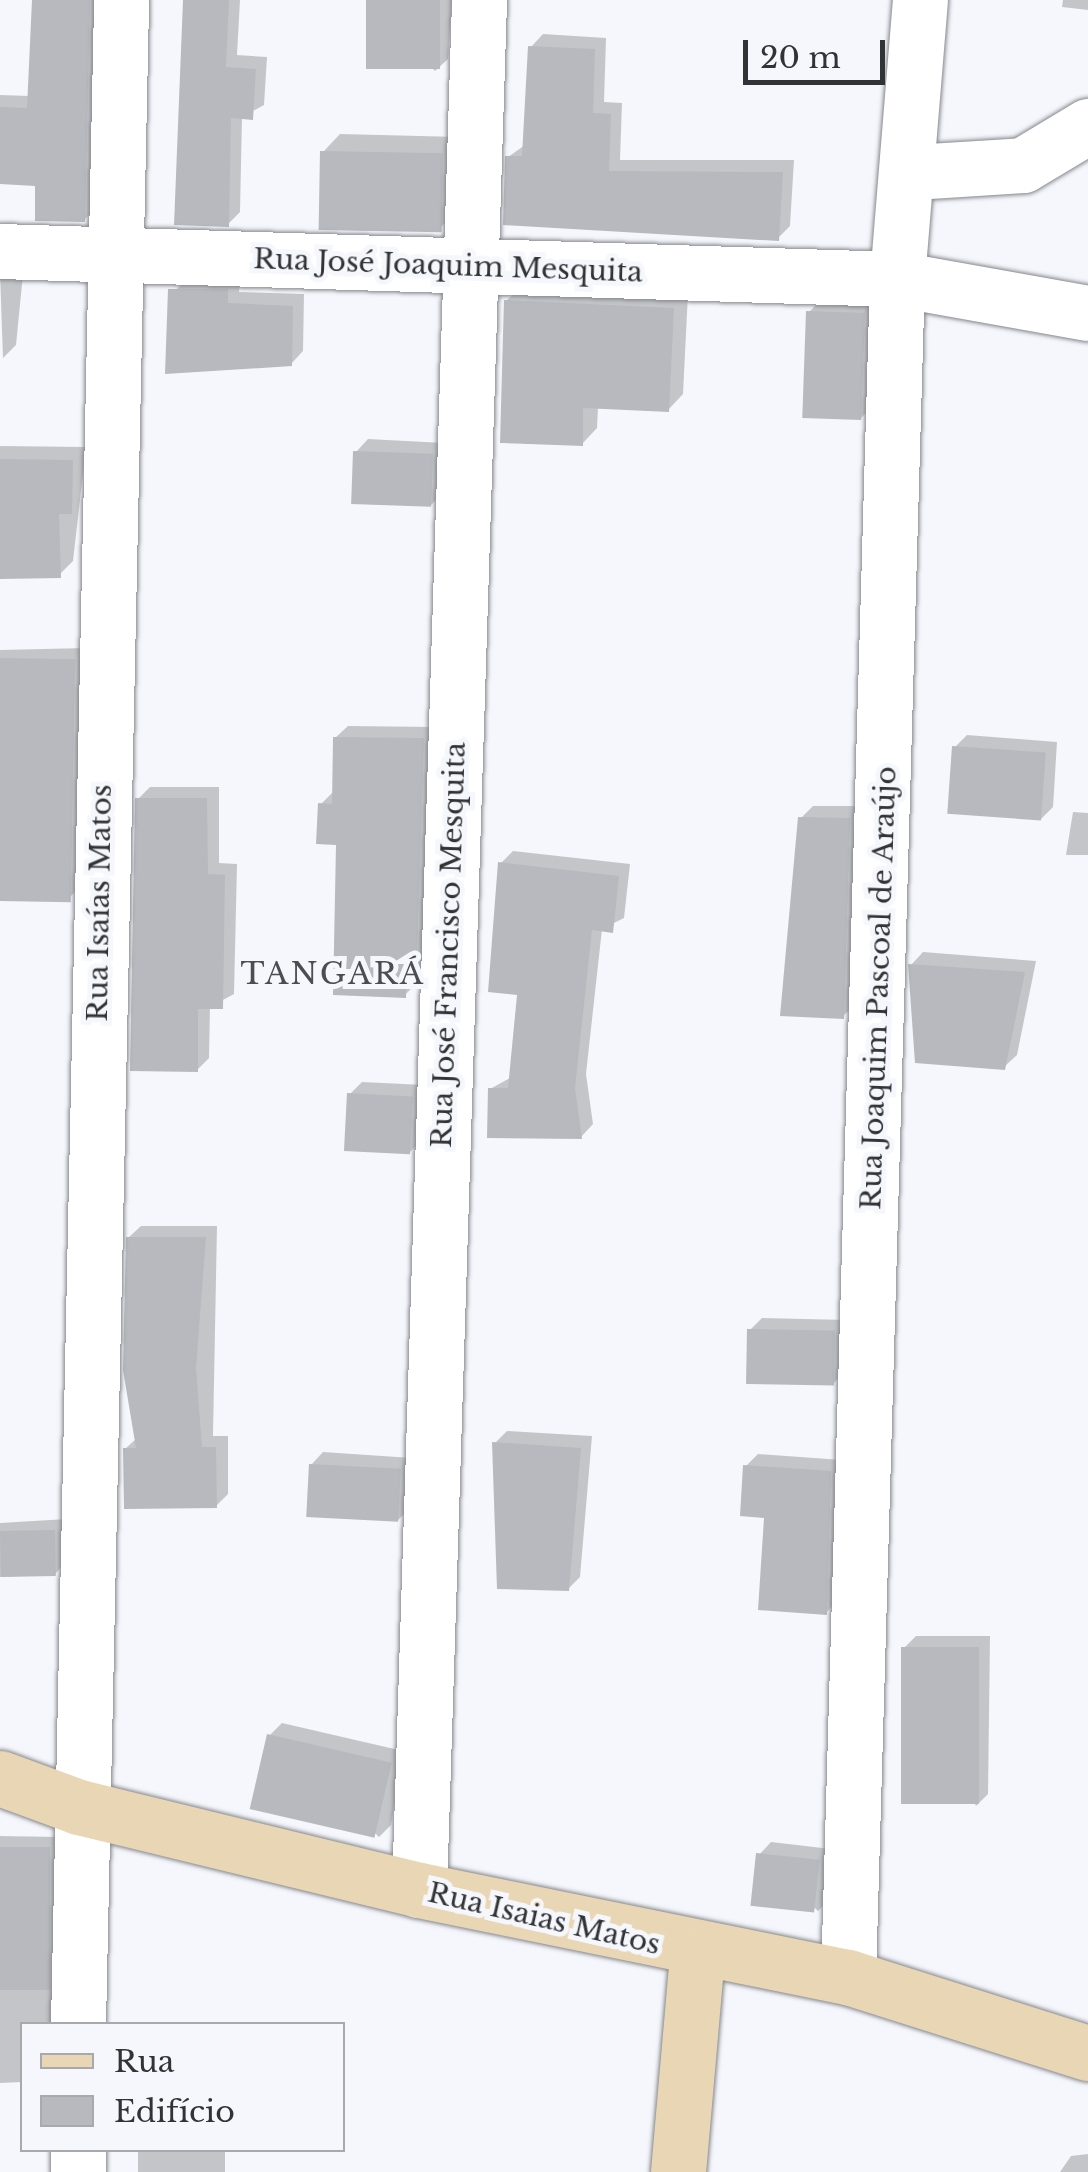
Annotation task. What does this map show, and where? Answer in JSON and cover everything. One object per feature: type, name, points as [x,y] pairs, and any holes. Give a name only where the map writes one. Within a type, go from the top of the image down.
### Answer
[{"type":"street","name":"Rua Isaías Matos","points":[[78,2022],[79,1807],[121,0]]},
{"type":"street","name":"Rua José Francisco Mesquita","points":[[420,1890],[479,0]]},
{"type":"street","name":"Rua Joaquim Pascoal de Araújo","points":[[848,1978],[897,278],[913,172],[920,0]]},
{"type":"street","points":[[913,172],[1023,165],[1088,126]]},
{"type":"street","name":"Rua José Joaquim Mesquita","points":[[0,252],[897,278],[1088,313]]},
{"type":"street","name":"Rua Isaias Matos","points":[[0,1778],[79,1807],[420,1890],[697,1954],[848,1978],[1088,2053]]},
{"type":"street","points":[[678,2172],[697,1954]]},
{"type":"building","points":[[32,0],[90,0],[85,222],[35,221],[35,186],[0,184],[0,107],[27,108]]},
{"type":"building","points":[[183,0],[229,0],[226,67],[256,69],[253,120],[231,118],[229,227],[174,225]]},
{"type":"building","points":[[366,0],[440,0],[440,69],[366,69]]},
{"type":"building","points":[[528,46],[595,49],[593,113],[611,114],[609,171],[783,172],[779,241],[503,225],[505,156],[522,156]]},
{"type":"building","points":[[320,151],[443,153],[442,232],[319,230]]},
{"type":"building","points":[[168,289],[228,289],[228,303],[293,306],[292,366],[165,374]]},
{"type":"building","points":[[504,300],[674,308],[669,412],[583,408],[583,446],[500,443]]},
{"type":"building","points":[[806,311],[865,313],[861,420],[802,418]]},
{"type":"building","points":[[353,451],[433,454],[431,507],[351,504]]},
{"type":"building","points":[[0,459],[73,460],[72,514],[59,514],[61,578],[0,579]]},
{"type":"building","points":[[0,658],[75,659],[71,902],[0,901]]},
{"type":"building","points":[[333,737],[424,738],[416,985],[406,984],[406,998],[333,995],[336,845],[316,844],[318,803],[332,804]]},
{"type":"building","points":[[952,746],[1046,753],[1041,820],[947,814]]},
{"type":"building","points":[[135,798],[207,798],[208,874],[225,875],[223,1009],[198,1009],[198,1072],[130,1071]]},
{"type":"building","points":[[798,817],[850,818],[844,1019],[780,1016]]},
{"type":"building","points":[[498,862],[619,876],[613,933],[592,930],[575,1088],[582,1139],[487,1138],[488,1088],[508,1088],[517,995],[488,992]]},
{"type":"building","points":[[908,964],[1025,972],[1005,1070],[915,1063]]},
{"type":"building","points":[[347,1093],[413,1096],[410,1154],[344,1151]]},
{"type":"building","points":[[126,1237],[206,1237],[196,1368],[202,1447],[216,1447],[217,1508],[124,1509],[123,1448],[136,1448],[123,1370]]},
{"type":"building","points":[[747,1329],[835,1331],[834,1386],[746,1384]]},
{"type":"building","points":[[492,1442],[581,1448],[569,1591],[497,1589]]},
{"type":"building","points":[[309,1464],[401,1469],[398,1522],[306,1517]]},
{"type":"building","points":[[743,1465],[831,1471],[827,1615],[758,1610],[764,1518],[740,1516]]},
{"type":"building","points":[[55,1530],[56,1576],[1,1577],[0,1531]]},
{"type":"building","points":[[901,1647],[979,1647],[979,1804],[901,1804]]},
{"type":"building","points":[[267,1734],[392,1763],[374,1838],[250,1809]]},
{"type":"building","points":[[0,1847],[50,1847],[50,1990],[0,1990]]},
{"type":"building","points":[[756,1853],[820,1860],[814,1912],[750,1906]]},
{"type":"district","name":"TANGARÁ","points":[[333,974]]}]
